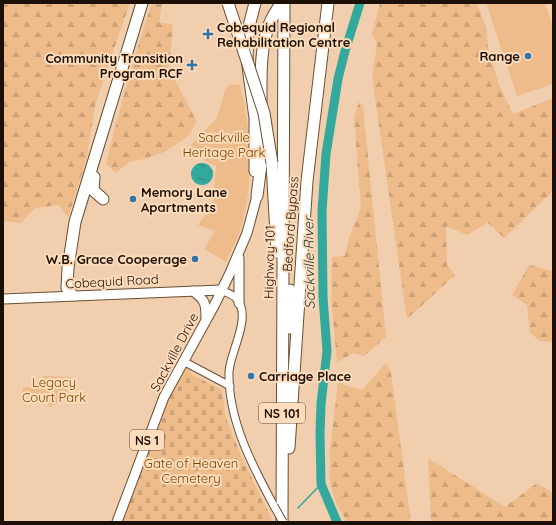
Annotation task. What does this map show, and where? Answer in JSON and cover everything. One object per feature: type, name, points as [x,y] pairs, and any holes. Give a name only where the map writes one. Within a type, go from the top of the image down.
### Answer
[{"type":"highway","points":[[72,295],[67,288],[68,268],[75,222],[142,3]]},
{"type":"highway","name":"Bedford Bypass","points":[[228,3],[264,113],[272,163],[279,286],[282,304]]},
{"type":"highway","points":[[256,3],[248,30],[247,59],[255,118],[254,153],[257,196]]},
{"type":"highway","points":[[257,196],[262,157],[261,68],[264,45],[269,25],[282,3]]},
{"type":"highway","name":"Highway 101","points":[[282,3],[284,265],[282,304],[283,522]]},
{"type":"highway","name":"Highway 101","points":[[289,522],[291,3]]},
{"type":"highway","name":"Bedford Bypass","points":[[289,448],[307,181],[328,3]]},
{"type":"highway","points":[[96,156],[93,190],[103,199]]},
{"type":"main road","name":"Sackville Drive","points":[[117,522],[159,408],[239,255],[247,233],[257,196]]},
{"type":"main road","points":[[239,255],[239,303]]},
{"type":"main road","name":"Cobequid Road","points":[[3,299],[221,290]]},
{"type":"main road","points":[[193,291],[202,298],[206,306],[206,320]]},
{"type":"street","points":[[221,290],[234,296],[239,303],[242,318],[230,364],[232,403],[247,455],[283,522]]},
{"type":"street","points":[[183,361],[230,386]]},
{"type":"green space","points":[[3,3],[130,3],[95,106],[87,157],[68,218],[59,205],[35,208],[21,223],[3,221]]},
{"type":"green space","points":[[152,3],[162,3],[159,23],[173,24],[169,68],[197,122],[189,135],[177,144],[164,152],[144,159],[129,162],[116,173],[106,164],[127,83]]},
{"type":"green space","points":[[380,3],[477,3],[486,27],[488,48],[499,85],[513,114],[553,98],[553,191],[504,238],[488,223],[467,235],[446,226],[447,265],[455,275],[407,319],[372,77],[377,44],[372,35]]},
{"type":"green space","name":"Range","points":[[486,3],[545,3],[553,27],[553,84],[517,96]]},
{"type":"green space","name":"Sackville Heritage Park","points":[[230,84],[240,85],[244,102],[249,138],[250,175],[241,228],[226,262],[204,249],[215,231],[198,225],[213,204],[216,166],[205,161],[200,152],[184,152],[217,118],[225,90]]},
{"type":"green space","points":[[359,102],[363,106],[386,337],[364,356],[354,353],[337,362],[331,299],[332,257],[345,256],[349,238],[361,207],[354,117]]},
{"type":"green space","points":[[529,265],[553,271],[553,342],[540,341],[530,333],[527,305],[512,295]]},
{"type":"green space","name":"Gate of Heaven Cemetery","points":[[183,360],[193,375],[222,390],[226,418],[241,456],[273,522],[117,522]]},
{"type":"green space","points":[[386,363],[391,373],[411,522],[347,522],[337,505],[330,484],[330,449],[339,374],[344,385],[362,390]]},
{"type":"green space","name":"Legacy Court Park","points":[[43,376],[72,377],[66,398],[50,407],[39,397],[23,396],[23,387],[38,388],[38,383],[43,383]]},
{"type":"green space","points":[[428,458],[505,507],[537,483],[553,493],[553,522],[431,522]]},
{"type":"water","points":[[202,163],[210,166],[213,174],[210,182],[202,185],[194,182],[191,174],[194,166]]},
{"type":"waterway","name":"Sackville River","points":[[337,522],[321,484],[321,404],[327,351],[323,297],[322,211],[326,154],[338,79],[360,3]]},
{"type":"waterway","points":[[298,508],[321,484]]},
{"type":"place","name":"Cobequid Regional Rehabilitation Centre","points":[[208,34]]},
{"type":"place","name":"Range","points":[[528,56]]},
{"type":"place","name":"Community Transition Program RCF","points":[[192,65]]},
{"type":"place","name":"Memory Lane Apartments","points":[[133,199]]},
{"type":"place","name":"W.B. Grace Cooperage","points":[[195,259]]},
{"type":"place","name":"Carriage Place","points":[[251,376]]}]
